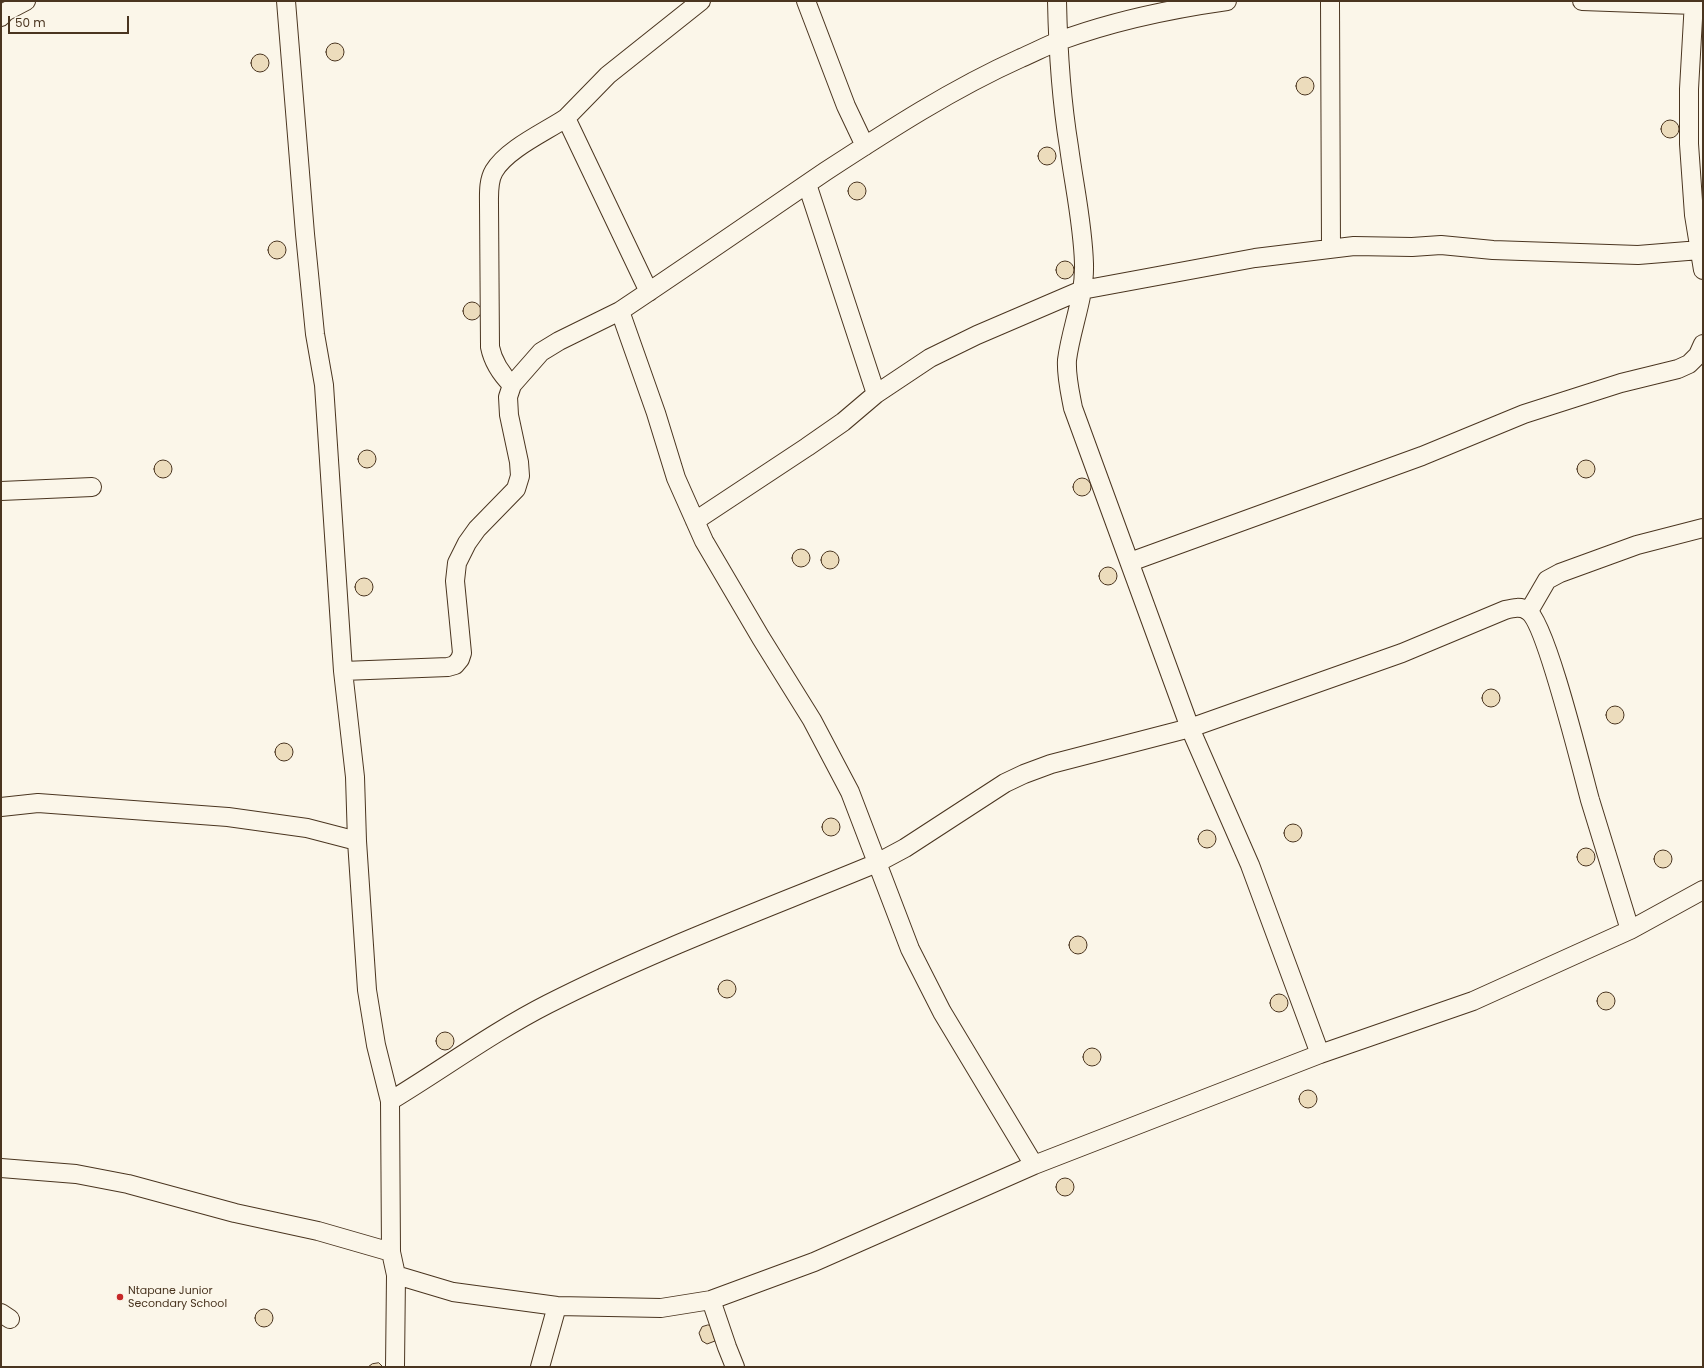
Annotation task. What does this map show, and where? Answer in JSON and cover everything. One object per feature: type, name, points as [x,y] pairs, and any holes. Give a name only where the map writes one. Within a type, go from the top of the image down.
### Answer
[{"type":"street","points":[[1,17],[5,12],[26,1]]},
{"type":"street","points":[[286,1],[305,234],[315,334],[324,385],[343,671],[355,777],[357,840],[367,990],[376,1045],[390,1101],[391,1252],[396,1275],[395,1367]]},
{"type":"street","points":[[512,385],[497,366],[492,357],[490,347],[489,205],[491,179],[500,164],[517,149],[566,118],[608,75],[701,1]]},
{"type":"street","points":[[806,1],[846,106],[865,146]]},
{"type":"street","points":[[1058,1],[1058,42],[1063,102],[1083,243],[1084,266],[1082,290],[1067,360],[1068,380],[1073,408],[1190,728],[1250,865],[1320,1054]]},
{"type":"street","points":[[343,671],[448,667],[455,665],[460,659],[462,644],[455,582],[457,563],[467,543],[478,529],[516,489],[520,476],[519,462],[509,415],[508,397],[512,385],[541,352],[559,341],[620,312],[865,146],[922,110],[996,70],[1058,42],[1118,22],[1184,7],[1227,1]]},
{"type":"street","points":[[1330,1],[1331,249]]},
{"type":"street","points":[[1582,1],[1694,3],[1696,88],[1689,144],[1694,215],[1703,270]]},
{"type":"street","points":[[566,118],[649,292]]},
{"type":"street","points":[[807,184],[876,394]]},
{"type":"street","points":[[695,521],[837,426],[876,394],[930,358],[964,341],[1082,290],[1255,258],[1354,246],[1412,247],[1441,245],[1493,250],[1638,255],[1700,250]]},
{"type":"street","points":[[620,312],[656,413],[676,478],[695,521],[735,594],[812,720],[850,792],[910,949],[942,1012],[1034,1165]]},
{"type":"street","points":[[1130,562],[1422,456],[1524,414],[1622,383],[1653,376],[1696,363],[1703,344]]},
{"type":"street","points":[[1,491],[92,487]]},
{"type":"street","points":[[1529,611],[1547,580],[1560,573],[1637,545],[1703,528]]},
{"type":"street","points":[[390,1101],[483,1042],[547,1004],[650,956],[877,864],[905,848],[1005,783],[1024,774],[1051,764],[1190,728],[1402,652],[1505,610],[1517,607],[1529,611],[1537,623],[1553,669],[1590,799],[1630,930]]},
{"type":"street","points":[[1,807],[38,803],[228,817],[307,828],[357,840]]},
{"type":"street","points":[[396,1275],[453,1292],[558,1306],[661,1308],[711,1300],[814,1262],[1034,1165],[1320,1054],[1473,1001],[1630,930],[1703,890]]},
{"type":"street","points":[[1,1168],[76,1174],[128,1184],[234,1213],[318,1231],[391,1252]]},
{"type":"street","points":[[711,1300],[735,1367]]},
{"type":"street","points":[[540,1367],[558,1306]]},
{"type":"building","points":[[331,43],[339,43],[344,48],[342,59],[339,61],[331,61],[326,56],[326,48]]},
{"type":"building","points":[[256,54],[264,54],[269,59],[267,70],[264,72],[256,72],[251,67],[251,59]]},
{"type":"building","points":[[1301,77],[1309,77],[1314,82],[1312,93],[1309,95],[1301,95],[1296,90],[1296,82]]},
{"type":"building","points":[[1666,120],[1674,120],[1679,125],[1677,136],[1674,138],[1666,138],[1661,133],[1661,125]]},
{"type":"building","points":[[1043,147],[1051,147],[1056,152],[1054,163],[1051,165],[1043,165],[1038,160],[1038,152]]},
{"type":"building","points":[[853,182],[861,182],[866,187],[864,198],[861,200],[853,200],[848,195],[848,187]]},
{"type":"building","points":[[273,241],[281,241],[286,246],[284,257],[281,259],[273,259],[268,254],[268,246]]},
{"type":"building","points":[[1061,261],[1069,261],[1074,266],[1072,277],[1069,279],[1061,279],[1056,274],[1056,266]]},
{"type":"building","points":[[468,302],[476,302],[481,307],[479,318],[476,320],[468,320],[463,315],[463,307]]},
{"type":"building","points":[[363,450],[371,450],[376,455],[374,466],[371,468],[363,468],[358,463],[358,455]]},
{"type":"building","points":[[159,460],[167,460],[172,465],[170,476],[167,478],[159,478],[154,473],[154,465]]},
{"type":"building","points":[[1582,460],[1590,460],[1595,465],[1593,476],[1590,478],[1582,478],[1577,473],[1577,465]]},
{"type":"building","points":[[1078,478],[1086,478],[1091,483],[1089,494],[1086,496],[1078,496],[1073,491],[1073,483]]},
{"type":"building","points":[[797,549],[805,549],[810,554],[808,565],[805,567],[797,567],[792,562],[792,554]]},
{"type":"building","points":[[826,551],[834,551],[839,556],[837,567],[834,569],[826,569],[821,564],[821,556]]},
{"type":"building","points":[[1104,567],[1112,567],[1117,572],[1115,583],[1112,585],[1104,585],[1099,580],[1099,572]]},
{"type":"building","points":[[360,578],[368,578],[373,583],[371,594],[368,596],[360,596],[355,591],[355,583]]},
{"type":"building","points":[[1487,689],[1495,689],[1500,694],[1498,705],[1495,707],[1487,707],[1482,702],[1482,694]]},
{"type":"building","points":[[1611,706],[1619,706],[1624,711],[1622,722],[1619,724],[1611,724],[1606,719],[1606,711]]},
{"type":"building","points":[[280,743],[288,743],[293,748],[291,759],[288,761],[280,761],[275,756],[275,748]]},
{"type":"building","points":[[827,818],[835,818],[840,823],[838,834],[835,836],[827,836],[822,831],[822,823]]},
{"type":"building","points":[[1289,824],[1297,824],[1302,829],[1300,840],[1297,842],[1289,842],[1284,837],[1284,829]]},
{"type":"building","points":[[1203,830],[1211,830],[1216,835],[1214,846],[1211,848],[1203,848],[1198,843],[1198,835]]},
{"type":"building","points":[[1582,848],[1590,848],[1595,853],[1593,864],[1590,866],[1582,866],[1577,861],[1577,853]]},
{"type":"building","points":[[1659,850],[1667,850],[1672,855],[1670,866],[1667,868],[1659,868],[1654,863],[1654,855]]},
{"type":"building","points":[[1074,936],[1082,936],[1087,941],[1085,952],[1082,954],[1074,954],[1069,949],[1069,941]]},
{"type":"building","points":[[723,980],[731,980],[736,985],[734,996],[731,998],[723,998],[718,993],[718,985]]},
{"type":"building","points":[[1602,992],[1610,992],[1615,997],[1613,1008],[1610,1010],[1602,1010],[1597,1005],[1597,997]]},
{"type":"building","points":[[1275,994],[1283,994],[1288,999],[1286,1010],[1283,1012],[1275,1012],[1270,1007],[1270,999]]},
{"type":"building","points":[[441,1032],[449,1032],[454,1037],[452,1048],[449,1050],[441,1050],[436,1045],[436,1037]]},
{"type":"building","points":[[1088,1048],[1096,1048],[1101,1053],[1099,1064],[1096,1066],[1088,1066],[1083,1061],[1083,1053]]},
{"type":"building","points":[[1304,1090],[1312,1090],[1317,1095],[1315,1106],[1312,1108],[1304,1108],[1299,1103],[1299,1095]]},
{"type":"building","points":[[1061,1178],[1069,1178],[1074,1183],[1072,1194],[1069,1196],[1061,1196],[1056,1191],[1056,1183]]},
{"type":"building","points":[[260,1309],[268,1309],[273,1314],[271,1325],[268,1327],[260,1327],[255,1322],[255,1314]]},
{"type":"building","points":[[711,1325],[715,1341],[707,1344],[702,1341],[699,1333],[702,1327]]},
{"type":"building","points":[[379,1363],[383,1367],[368,1367],[372,1364]]},
{"type":"place","name":"Ntapane Junior Secondary School","points":[[120,1297]]}]
